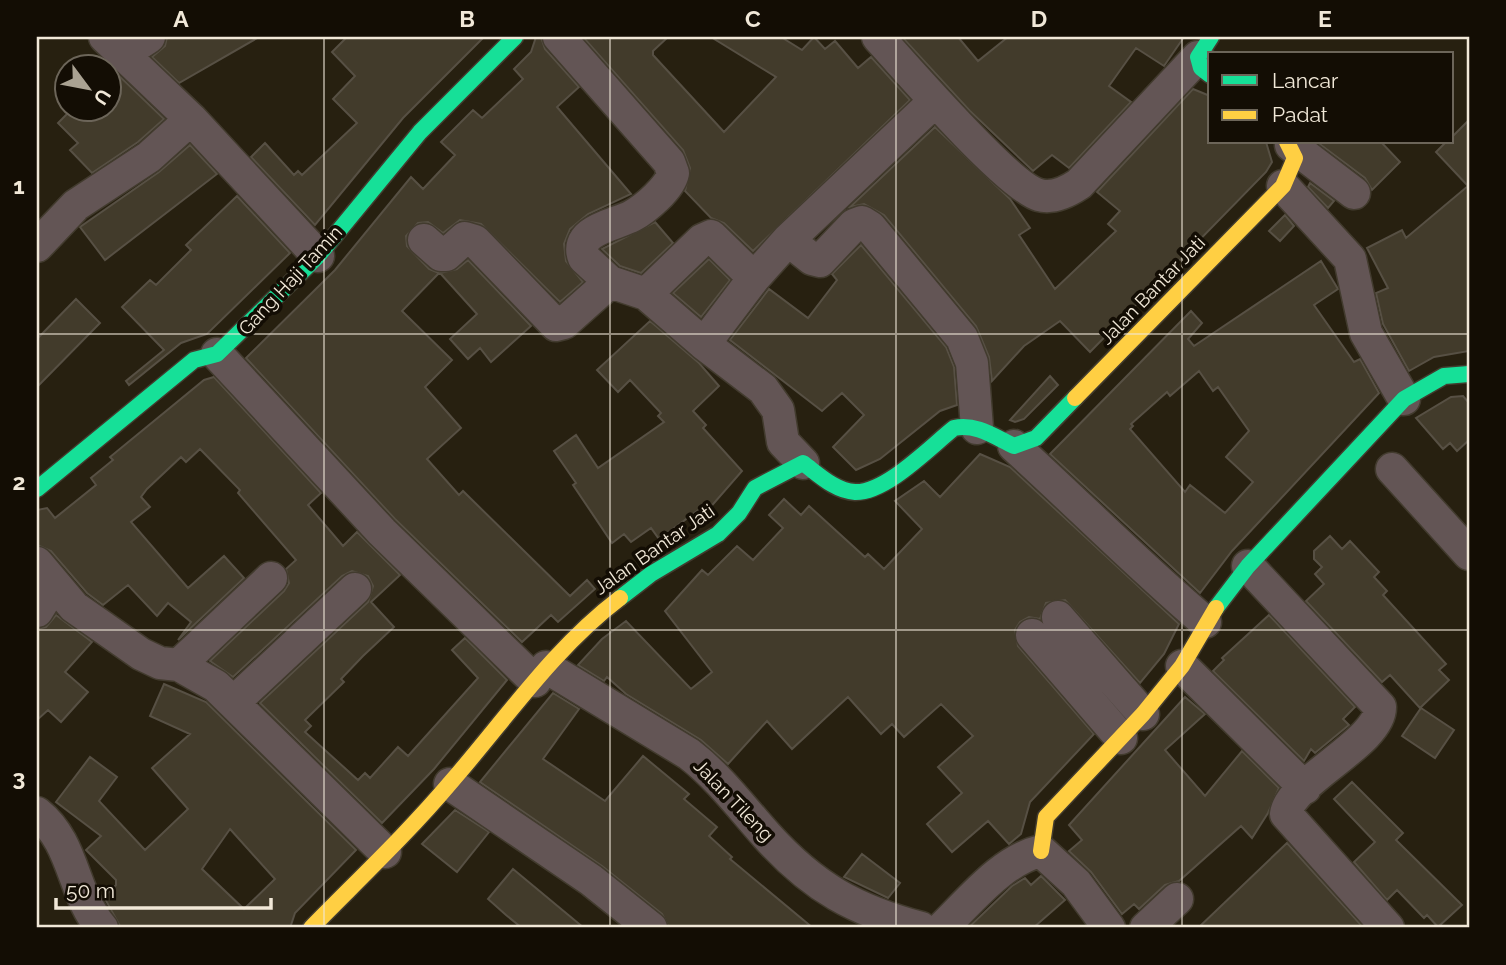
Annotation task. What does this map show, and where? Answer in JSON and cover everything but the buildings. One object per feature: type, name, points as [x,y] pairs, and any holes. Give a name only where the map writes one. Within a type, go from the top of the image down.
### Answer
[{"type":"street","points":[[559,37],[669,162],[673,173],[669,184],[635,215],[602,226],[586,241],[582,250],[584,258],[610,282],[646,294],[704,344],[763,389],[778,410],[783,442],[803,463],[837,487],[856,493],[884,482],[954,428],[966,425],[977,428],[1014,446],[1101,524],[1146,572],[1205,622]]},
{"type":"street","points":[[878,37],[935,101],[1021,185],[1039,195],[1059,194],[1079,184],[1206,56]]},
{"type":"street","name":"Gang Haji Tamin","points":[[37,489],[194,360],[217,354],[318,256],[420,132],[504,40]]},
{"type":"street","points":[[126,43],[191,120],[318,256]]},
{"type":"street","points":[[704,344],[754,278],[788,240],[935,101]]},
{"type":"street","points":[[37,246],[76,205],[149,157],[191,120]]},
{"type":"street","name":"Jalan Bantar Jati","points":[[1014,446],[1027,442],[1044,430],[1283,186],[1295,163],[1289,144]]},
{"type":"street","points":[[1290,144],[1354,193]]},
{"type":"street","points":[[1283,186],[1350,259],[1366,333],[1404,399]]},
{"type":"street","points":[[788,240],[812,259],[820,261],[854,225],[862,222],[870,227],[962,338],[972,363],[977,428]]},
{"type":"street","points":[[646,294],[702,240],[711,236],[754,278]]},
{"type":"street","points":[[424,240],[441,255],[446,255],[465,238],[475,241],[549,321],[556,324],[564,323],[610,282]]},
{"type":"street","name":"Jalan Tileng","points":[[217,354],[382,532],[540,674],[699,762],[793,862],[821,885],[871,914],[921,928]]},
{"type":"street","points":[[1041,850],[1046,817],[1143,714],[1182,666],[1205,622],[1248,566],[1404,399],[1444,376],[1469,374]]},
{"type":"street","name":"Jalan Bantar Jati","points":[[312,928],[450,784],[540,674],[587,623],[651,574],[718,534],[739,513],[755,488],[803,463]]},
{"type":"street","points":[[1392,469],[1469,554]]},
{"type":"street","points":[[1248,566],[1380,707],[1377,723],[1289,804],[1287,818],[1388,928]]},
{"type":"street","points":[[179,665],[271,578]]},
{"type":"street","points":[[42,587],[141,654],[160,663],[179,665],[216,686],[385,852]]},
{"type":"street","points":[[234,702],[355,589]]},
{"type":"street","points":[[1058,617],[1143,714]]},
{"type":"street","points":[[1031,635],[1121,738]]},
{"type":"street","points":[[1182,666],[1305,788]]},
{"type":"street","points":[[450,784],[591,880],[651,928]]},
{"type":"street","points":[[37,813],[69,854],[93,918],[102,928]]},
{"type":"street","points":[[942,928],[993,879],[1027,854],[1041,850]]},
{"type":"street","points":[[1041,850],[1076,883],[1109,928]]},
{"type":"street","points":[[1146,928],[1177,899]]},
{"type":"traffic: fast","points":[[37,489],[194,360],[217,354],[318,256],[420,132],[515,37]]},
{"type":"traffic: fast","points":[[1208,73],[1201,68],[1198,57],[1211,37]]},
{"type":"traffic: fast","points":[[1216,608],[1248,566],[1404,399],[1444,376],[1469,374]]},
{"type":"traffic: fast","points":[[620,598],[651,574],[718,534],[739,513],[755,488],[803,463],[841,489],[855,492],[867,490],[894,477],[954,428],[978,429],[1014,446],[1036,438],[1075,398]]},
{"type":"traffic: slow","points":[[1075,398],[1283,186],[1295,158],[1288,144]]},
{"type":"traffic: slow","points":[[311,928],[435,801],[573,639],[620,598]]},
{"type":"traffic: slow","points":[[1041,851],[1046,817],[1143,714],[1182,666],[1216,608]]}]
